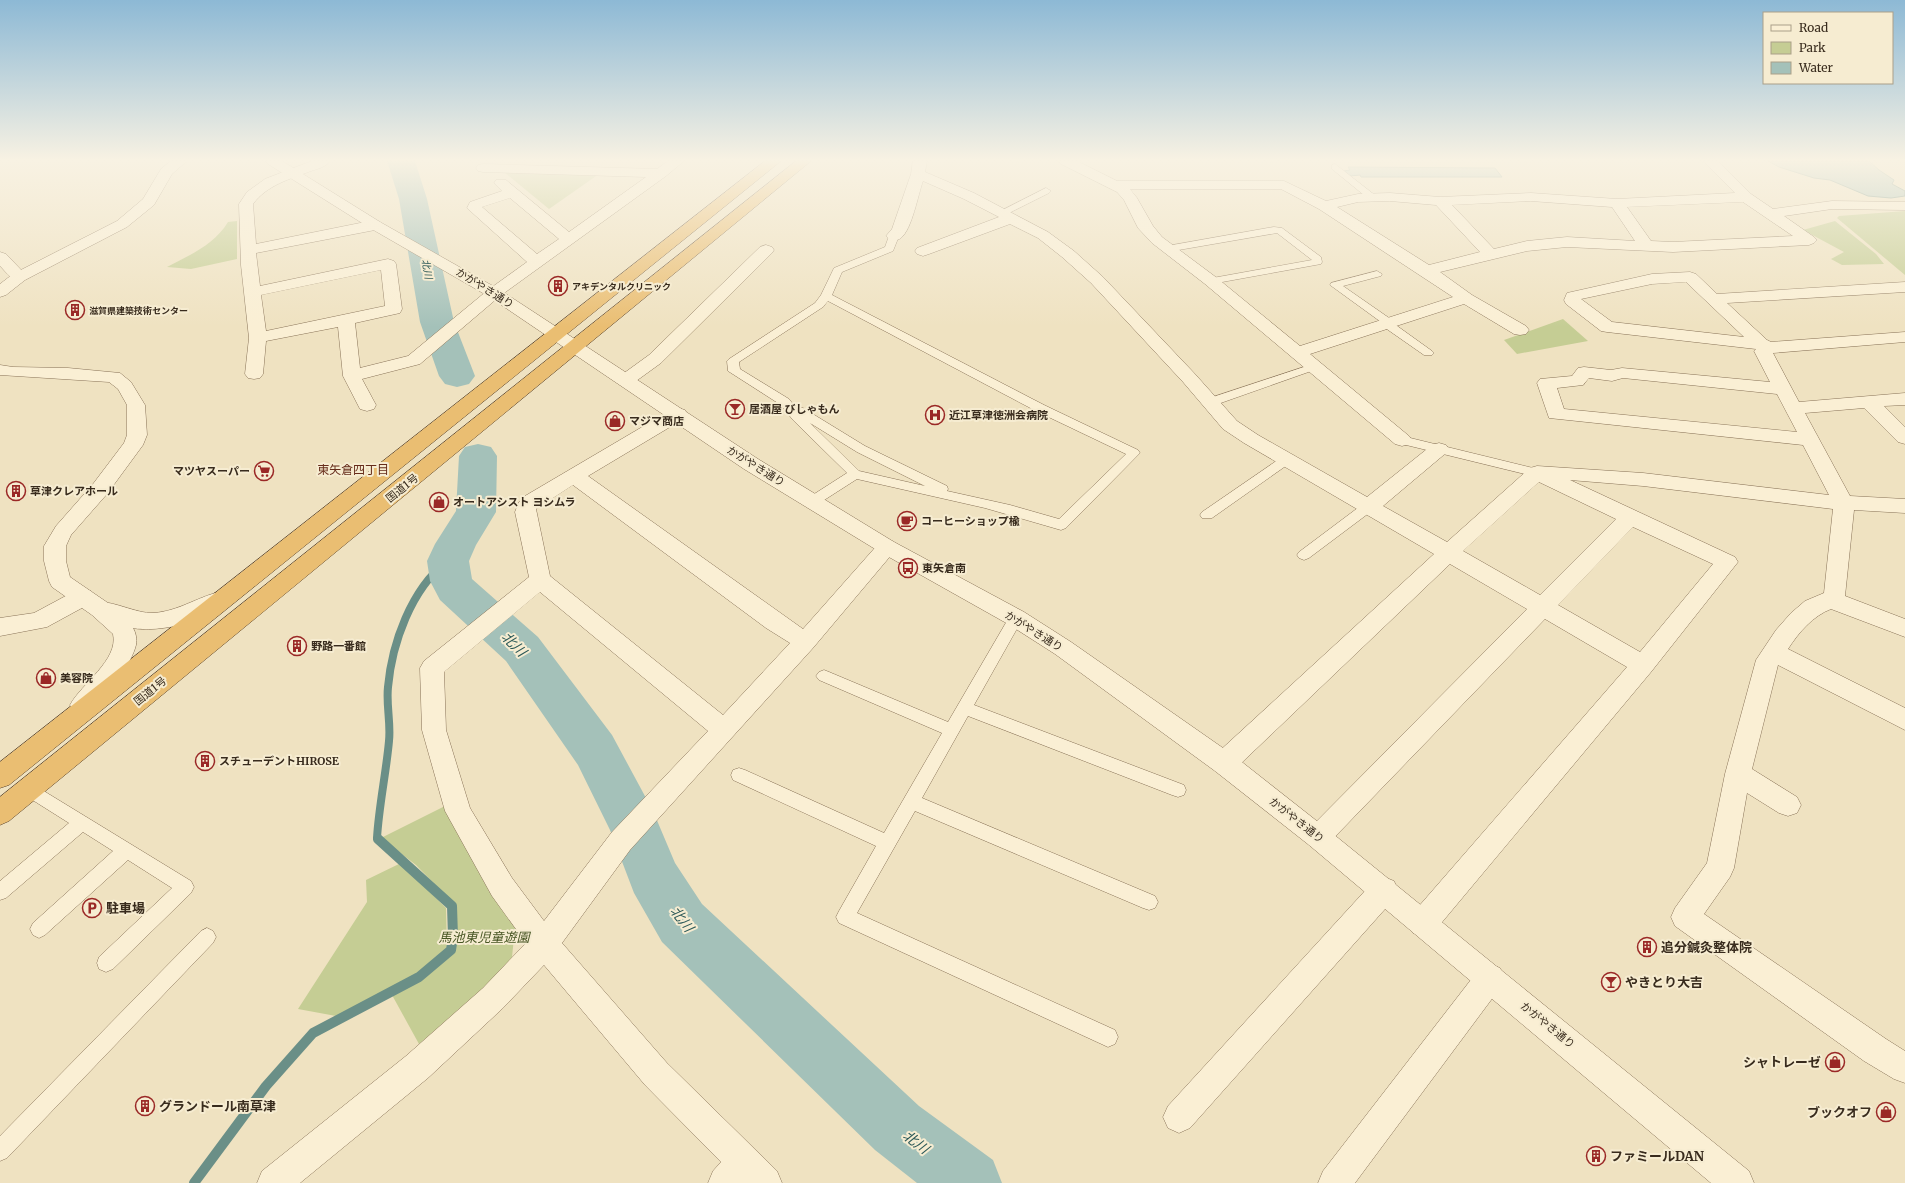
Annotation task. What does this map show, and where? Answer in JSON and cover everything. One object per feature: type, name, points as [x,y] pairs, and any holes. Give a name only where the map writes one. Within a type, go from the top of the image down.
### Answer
[{"type":"highway","points":[[0,777],[704,216]]},
{"type":"highway","name":"国道1号","points":[[0,813],[735,216]]},
{"type":"street","points":[[0,292],[19,277],[122,224],[132,216]]},
{"type":"street","points":[[246,216],[252,292],[258,338],[254,374]]},
{"type":"street","name":"かがやき通り","points":[[361,216],[494,293],[751,464],[888,547],[1016,618],[1063,648],[1224,763],[1318,837],[1738,1183]]},
{"type":"street","points":[[484,216],[537,262]]},
{"type":"street","points":[[541,216],[569,239]]},
{"type":"street","points":[[352,376],[414,360],[494,293],[601,216]]},
{"type":"street","points":[[894,236],[899,231],[904,216]]},
{"type":"street","points":[[922,251],[1004,216]]},
{"type":"street","points":[[1009,216],[1043,234],[1097,280],[1230,424],[1286,460],[1643,665]]},
{"type":"street","points":[[1140,216],[1146,228],[1167,249],[1211,281],[1402,440]]},
{"type":"street","points":[[1340,216],[1427,271],[1466,298],[1520,330]]},
{"type":"street","points":[[1454,216],[1490,254]]},
{"type":"street","points":[[1626,216],[1646,246]]},
{"type":"street","points":[[1427,271],[1490,254],[1527,246],[1568,242],[1673,247],[1809,240],[1772,216]]},
{"type":"street","points":[[248,250],[375,225]]},
{"type":"street","points":[[626,380],[655,359],[766,250]]},
{"type":"street","points":[[0,257],[19,277]]},
{"type":"street","points":[[252,292],[388,264],[394,309],[258,338]]},
{"type":"street","points":[[1766,345],[1690,277],[1652,279],[1573,296],[1572,300],[1607,327],[1766,345],[1905,337]]},
{"type":"street","points":[[1714,299],[1905,287]]},
{"type":"street","points":[[1296,353],[1386,322],[1466,298]]},
{"type":"street","points":[[346,320],[352,376],[367,405]]},
{"type":"street","points":[[1766,345],[1763,351],[1843,502],[1844,516],[1839,566],[1835,594],[1830,600],[1813,607],[1799,619],[1784,636],[1768,660],[1738,774],[1720,868],[1685,917],[1875,1050],[1905,1068]]},
{"type":"street","points":[[0,370],[13,372],[97,374],[114,377],[125,386],[136,404],[137,435],[133,445],[100,489],[63,532],[55,546],[55,561],[60,581],[92,603],[119,626],[125,635],[124,647],[118,660],[95,690],[58,731]]},
{"type":"street","points":[[1783,388],[1622,373],[1612,376],[1584,372],[1577,381],[1546,383],[1556,414],[1811,440]]},
{"type":"street","points":[[1794,408],[1905,399]]},
{"type":"street","points":[[1868,401],[1905,438]]},
{"type":"street","points":[[678,414],[532,502],[526,507],[525,512],[540,580],[723,729]]},
{"type":"street","points":[[1368,507],[1440,448]]},
{"type":"street","points":[[1423,923],[1643,665],[1727,562],[1537,473]]},
{"type":"street","points":[[1224,763],[1448,553],[1537,473],[1578,473],[1668,482],[1820,501],[1905,506]]},
{"type":"street","points":[[574,476],[774,622],[805,642]]},
{"type":"street","points":[[1318,837],[1630,517]]},
{"type":"street","points":[[274,1183],[417,1068],[493,998],[544,944],[622,840],[805,642],[888,547]]},
{"type":"street","points":[[540,580],[432,668],[434,730],[458,810],[502,887],[544,944],[656,1074],[734,1172],[765,1183]]},
{"type":"street","points":[[0,627],[39,621],[92,603],[130,620],[160,621],[178,618],[230,594]]},
{"type":"street","points":[[1830,600],[1905,628]]},
{"type":"street","points":[[1774,652],[1905,720]]},
{"type":"street","points":[[1738,774],[1788,805]]},
{"type":"street","points":[[1179,1117],[1384,890]]},
{"type":"street","points":[[1335,1183],[1490,978]]},
{"type":"lane","points":[[1167,249],[1279,230],[1317,259],[1317,262],[1211,281]]},
{"type":"lane","points":[[894,236],[889,249],[838,270],[826,296],[818,305],[733,361],[734,371],[861,449],[959,497]]},
{"type":"lane","points":[[1378,274],[1334,285],[1428,353]]},
{"type":"lane","points":[[785,402],[796,417],[855,474],[896,485],[959,497],[1023,512],[1061,525],[1134,453],[1040,408],[826,296]]},
{"type":"lane","points":[[1211,402],[1313,367]]},
{"type":"lane","points":[[1402,440],[1440,448],[1537,473]]},
{"type":"lane","points":[[1207,515],[1286,460]]},
{"type":"lane","points":[[813,501],[855,474]]},
{"type":"lane","points":[[1304,555],[1368,507]]},
{"type":"lane","points":[[1016,618],[845,917],[1108,1037]]},
{"type":"lane","points":[[824,676],[951,730]]},
{"type":"lane","points":[[964,708],[1178,790]]},
{"type":"lane","points":[[739,775],[887,843]]},
{"type":"lane","points":[[29,789],[185,887],[106,963]]},
{"type":"lane","points":[[910,801],[1149,902]]},
{"type":"lane","points":[[0,892],[82,822]]},
{"type":"lane","points":[[39,929],[127,850]]},
{"type":"lane","points":[[0,1151],[207,937]]},
{"type":"green space","points":[[1839,216],[1905,216],[1905,275],[1837,218]]},
{"type":"green space","points":[[237,221],[237,259],[191,269],[167,267],[201,249],[216,237],[228,222]]},
{"type":"green space","points":[[1835,221],[1876,254],[1884,264],[1842,265],[1831,259],[1844,252],[1803,230]]},
{"type":"green space","points":[[1563,319],[1588,341],[1517,354],[1504,340]]},
{"type":"green space","name":"馬池東児童遊園","points":[[445,806],[494,897],[515,928],[512,957],[480,995],[419,1044],[392,995],[420,979],[454,949],[454,904],[416,865],[381,838]]},
{"type":"green space","points":[[401,863],[446,908],[447,949],[413,977],[336,1016],[298,1009],[367,902],[366,880]]},
{"type":"waterway","name":"北川","points":[[416,216],[437,322],[457,376]]},
{"type":"waterway","name":"北川","points":[[478,456],[476,512],[456,544],[448,561],[451,581],[455,589],[522,649],[595,750],[635,827],[653,876],[682,923],[897,1128],[970,1183]]},
{"type":"waterway","points":[[378,839],[378,826],[388,753],[388,687],[394,653],[405,618],[413,602],[423,587],[445,563]]},
{"type":"waterway","points":[[194,1183],[266,1086],[313,1033],[419,977],[451,950],[453,937],[452,906],[378,839]]},
{"type":"place","name":"アキデンタルクリニック","points":[[558,286]]},
{"type":"place","name":"滋賀県建築技術センター","points":[[75,310]]},
{"type":"place","name":"居酒屋 びしゃもん","points":[[735,409]]},
{"type":"place","name":"近江草津徳洲会病院","points":[[935,415]]},
{"type":"place","name":"マジマ商店","points":[[615,421]]},
{"type":"place","name":"マツヤスーパー","points":[[264,471]]},
{"type":"place","name":"草津クレアホール","points":[[16,491]]},
{"type":"place","name":"オートアシスト ヨシムラ","points":[[439,502]]},
{"type":"place","name":"コーヒーショップ楡","points":[[907,521]]},
{"type":"place","name":"東矢倉南","points":[[908,568]]},
{"type":"place","name":"野路一番館","points":[[297,646]]},
{"type":"place","name":"美容院","points":[[46,678]]},
{"type":"place","name":"スチューデントHIROSE","points":[[205,761]]},
{"type":"place","name":"駐車場","points":[[92,908]]},
{"type":"place","name":"追分鍼灸整体院","points":[[1647,947]]},
{"type":"place","name":"やきとり大吉","points":[[1611,982]]},
{"type":"place","name":"シャトレーゼ","points":[[1835,1062]]},
{"type":"place","name":"グランドール南草津","points":[[145,1106]]},
{"type":"place","name":"ブックオフ","points":[[1886,1112]]},
{"type":"place","name":"ファミールDAN","points":[[1596,1156]]},
{"type":"district","name":"東矢倉四丁目","points":[[353,469]]}]
